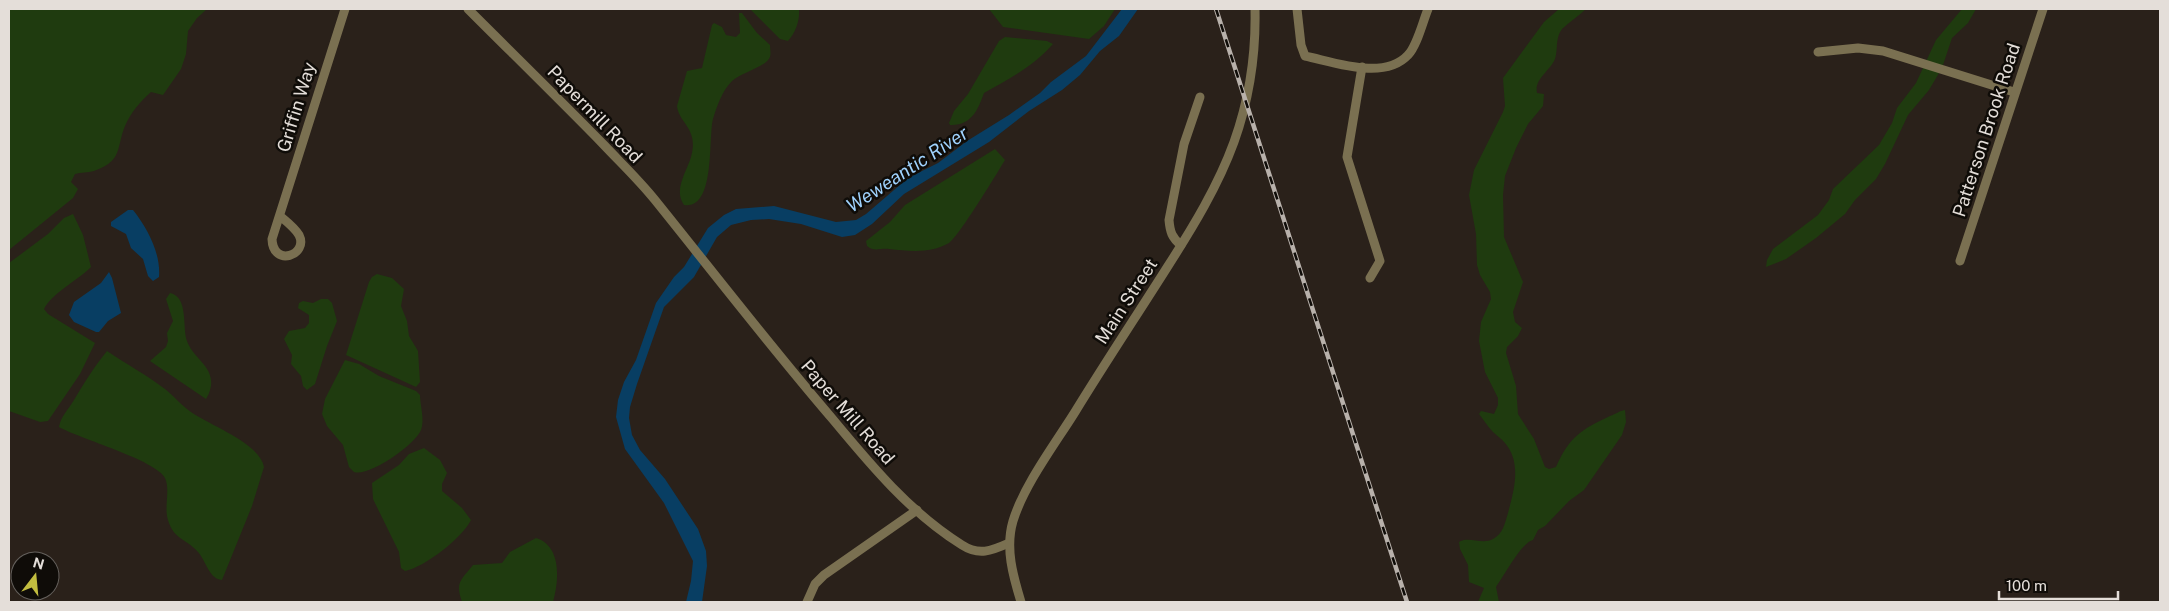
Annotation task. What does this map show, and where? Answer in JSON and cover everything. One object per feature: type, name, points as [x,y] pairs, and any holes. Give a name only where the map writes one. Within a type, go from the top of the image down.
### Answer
[{"type":"street","name":"Griffin Way","points":[[280,216],[345,9]]},
{"type":"street","name":"Papermill Road","points":[[468,9],[624,166],[653,198],[692,247]]},
{"type":"street","name":"Main Street","points":[[1020,602],[1012,574],[1009,543],[1019,505],[1044,461],[1181,245],[1225,166],[1234,142],[1248,88],[1256,34],[1255,9]]},
{"type":"street","points":[[1297,9],[1304,56],[1362,67],[1387,67],[1409,54],[1428,9]]},
{"type":"street","name":"Patterson Brook Road","points":[[1960,261],[2014,92],[2043,9]]},
{"type":"street","points":[[1818,52],[1858,48],[1883,51],[2014,92]]},
{"type":"street","points":[[1362,67],[1347,156],[1380,261],[1370,278]]},
{"type":"street","points":[[1181,245],[1173,239],[1169,220],[1184,144],[1200,97]]},
{"type":"street","name":"Paper Mill Road","points":[[692,247],[801,383],[872,466],[917,510],[963,546],[979,552],[990,552],[1009,543]]},
{"type":"street","points":[[807,602],[815,584],[824,575],[917,510]]},
{"type":"green space","points":[[9,9],[207,9],[197,18],[188,31],[186,54],[181,69],[163,95],[151,92],[136,107],[125,126],[117,153],[110,163],[94,171],[75,174],[71,182],[78,189],[73,198],[9,250]]},
{"type":"green space","points":[[750,9],[799,9],[797,26],[788,41],[780,39]]},
{"type":"green space","points":[[989,9],[1115,9],[1104,26],[1089,39],[1003,27]]},
{"type":"green space","points":[[1559,9],[1586,9],[1565,26],[1560,33],[1555,59],[1538,83],[1537,93],[1544,94],[1543,106],[1528,124],[1505,176],[1503,195],[1504,237],[1523,282],[1513,312],[1515,322],[1522,328],[1518,336],[1507,347],[1506,353],[1516,386],[1518,414],[1534,439],[1545,467],[1549,469],[1556,467],[1571,441],[1592,425],[1625,410],[1626,422],[1622,435],[1584,490],[1569,501],[1545,526],[1538,530],[1533,540],[1513,560],[1496,587],[1499,602],[1478,602],[1484,588],[1469,582],[1468,565],[1460,549],[1459,542],[1463,540],[1489,541],[1499,534],[1505,524],[1514,486],[1515,468],[1510,451],[1504,442],[1491,430],[1479,414],[1481,411],[1494,414],[1498,405],[1498,398],[1485,372],[1479,341],[1481,322],[1491,299],[1490,292],[1480,275],[1477,265],[1476,234],[1469,195],[1474,170],[1505,106],[1503,78],[1544,22]]},
{"type":"green space","points":[[1962,9],[1976,9],[1968,23],[1952,38],[1942,68],[1929,90],[1908,115],[1876,179],[1855,200],[1845,214],[1816,238],[1786,259],[1766,267],[1767,260],[1773,249],[1818,215],[1829,200],[1833,189],[1879,145],[1892,123],[1897,108],[1916,83],[1936,40]]},
{"type":"green space","points":[[739,13],[742,13],[757,33],[770,45],[770,57],[765,63],[740,76],[728,85],[713,119],[709,171],[706,185],[701,196],[694,203],[684,205],[681,199],[680,187],[693,147],[691,133],[681,117],[677,106],[687,71],[702,68],[714,23],[722,27],[726,35],[736,37],[740,33]]},
{"type":"green space","points":[[1005,37],[1047,41],[1053,44],[1030,65],[984,93],[976,111],[968,120],[957,125],[950,125],[949,123],[954,111],[968,94],[999,41]]},
{"type":"green space","points":[[995,149],[1005,160],[969,218],[949,243],[934,249],[919,251],[875,249],[867,246],[866,241],[890,222],[905,205]]},
{"type":"green space","points":[[73,214],[83,235],[91,267],[52,298],[44,309],[48,314],[95,343],[80,374],[48,421],[40,422],[9,411],[9,263],[48,234],[64,218]]},
{"type":"green space","points":[[377,274],[392,278],[404,289],[401,306],[407,321],[409,336],[418,351],[420,382],[416,387],[346,355],[369,282]]},
{"type":"green space","points":[[170,293],[180,300],[189,346],[210,375],[211,385],[206,399],[150,361],[166,347],[168,341],[167,333],[173,321],[166,299]]},
{"type":"green space","points":[[321,299],[328,299],[332,303],[337,321],[315,384],[307,390],[303,386],[301,376],[291,364],[292,355],[284,339],[289,331],[305,328],[309,323],[309,315],[298,308],[299,303],[303,301],[313,303]]},
{"type":"green space","points":[[107,351],[158,384],[191,412],[244,442],[260,458],[264,467],[252,506],[222,580],[214,576],[193,547],[172,530],[167,516],[166,482],[159,471],[133,457],[59,427],[65,413],[89,375]]},
{"type":"green space","points":[[345,360],[359,364],[379,376],[416,391],[420,395],[423,422],[417,436],[410,444],[391,458],[370,470],[361,472],[354,472],[349,467],[343,445],[327,426],[322,414],[325,399]]},
{"type":"green space","points":[[424,448],[440,460],[447,473],[442,484],[442,491],[462,508],[471,520],[460,535],[442,551],[422,564],[405,571],[401,568],[399,552],[373,499],[372,483],[399,465],[409,454]]},
{"type":"green space","points":[[536,538],[550,548],[554,556],[557,584],[553,602],[462,602],[459,585],[462,578],[473,565],[502,563],[510,552]]},
{"type":"water","points":[[1122,9],[1138,9],[1119,36],[1100,51],[1080,75],[989,142],[904,194],[872,224],[855,235],[842,237],[801,224],[769,219],[751,220],[731,225],[717,237],[694,277],[664,307],[637,384],[630,407],[629,418],[632,435],[640,450],[665,479],[698,529],[706,551],[707,566],[702,602],[686,602],[693,561],[664,503],[625,449],[616,417],[618,400],[624,382],[636,360],[656,303],[674,277],[684,267],[708,228],[724,215],[736,209],[774,206],[836,222],[856,220],[866,214],[908,178],[938,163],[967,141],[1040,93],[1051,82],[1086,56]]},
{"type":"water","points":[[128,210],[133,210],[139,217],[156,251],[159,277],[153,281],[148,276],[143,259],[131,248],[126,234],[111,226],[111,222]]},
{"type":"water","points":[[109,272],[121,313],[108,321],[99,332],[96,332],[74,322],[69,315],[74,302],[101,283]]},
{"type":"railway","points":[[1216,9],[1407,602]]},
{"type":"water label","name":"Weweantic River","points":[[907,169]]}]
